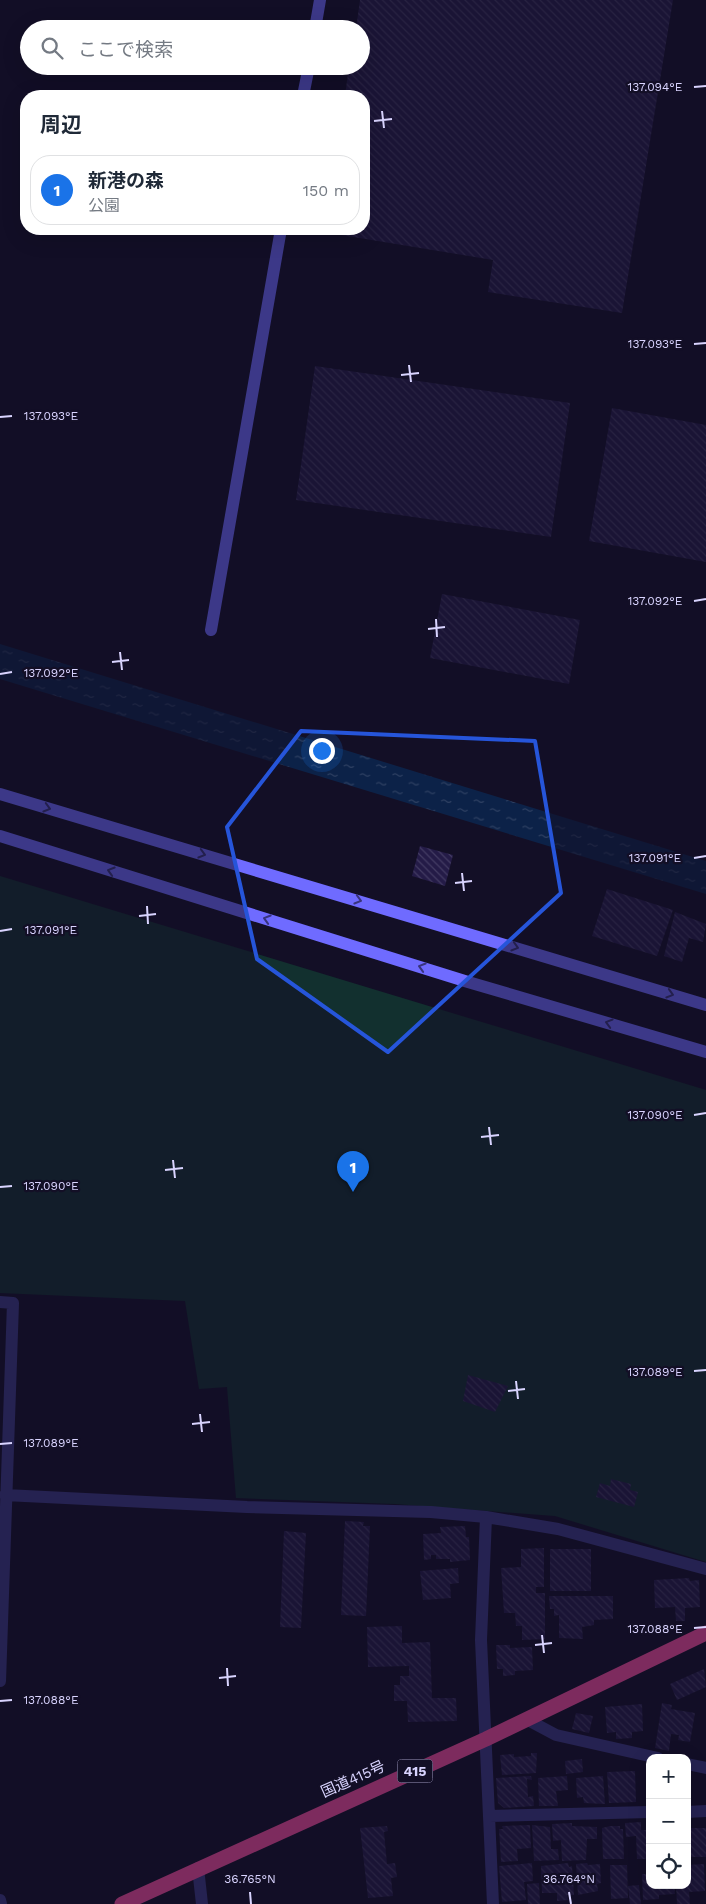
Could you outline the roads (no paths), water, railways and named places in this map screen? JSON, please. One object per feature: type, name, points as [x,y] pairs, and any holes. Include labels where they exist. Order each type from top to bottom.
[{"type":"highway","name":"国道415号","points":[[122,1904],[486,1739],[706,1633]]},
{"type":"street","points":[[317,20],[320,0]]},
{"type":"street","points":[[304,90],[307,75]]},
{"type":"street","points":[[211,630],[280,235]]},
{"type":"street","points":[[0,794],[706,1005]]},
{"type":"street","points":[[0,836],[468,982],[706,1052]]},
{"type":"street","points":[[0,1302],[13,1303],[0,1681]]},
{"type":"street","points":[[5,1495],[247,1507],[431,1512],[558,1529],[706,1569]]},
{"type":"street","points":[[486,1518],[481,1640],[493,1904]]},
{"type":"street","points":[[526,1719],[556,1735],[646,1755]]},
{"type":"street","points":[[691,1765],[706,1768]]},
{"type":"street","points":[[691,1812],[706,1811]]},
{"type":"street","points":[[489,1816],[646,1812]]},
{"type":"street","points":[[198,1868],[202,1904]]},
{"type":"street","points":[[0,1900],[1,1904]]},
{"type":"water","points":[[0,644],[706,861],[706,894],[0,679]]},
{"type":"place","name":"新港の森","points":[[353,1192]]}]
